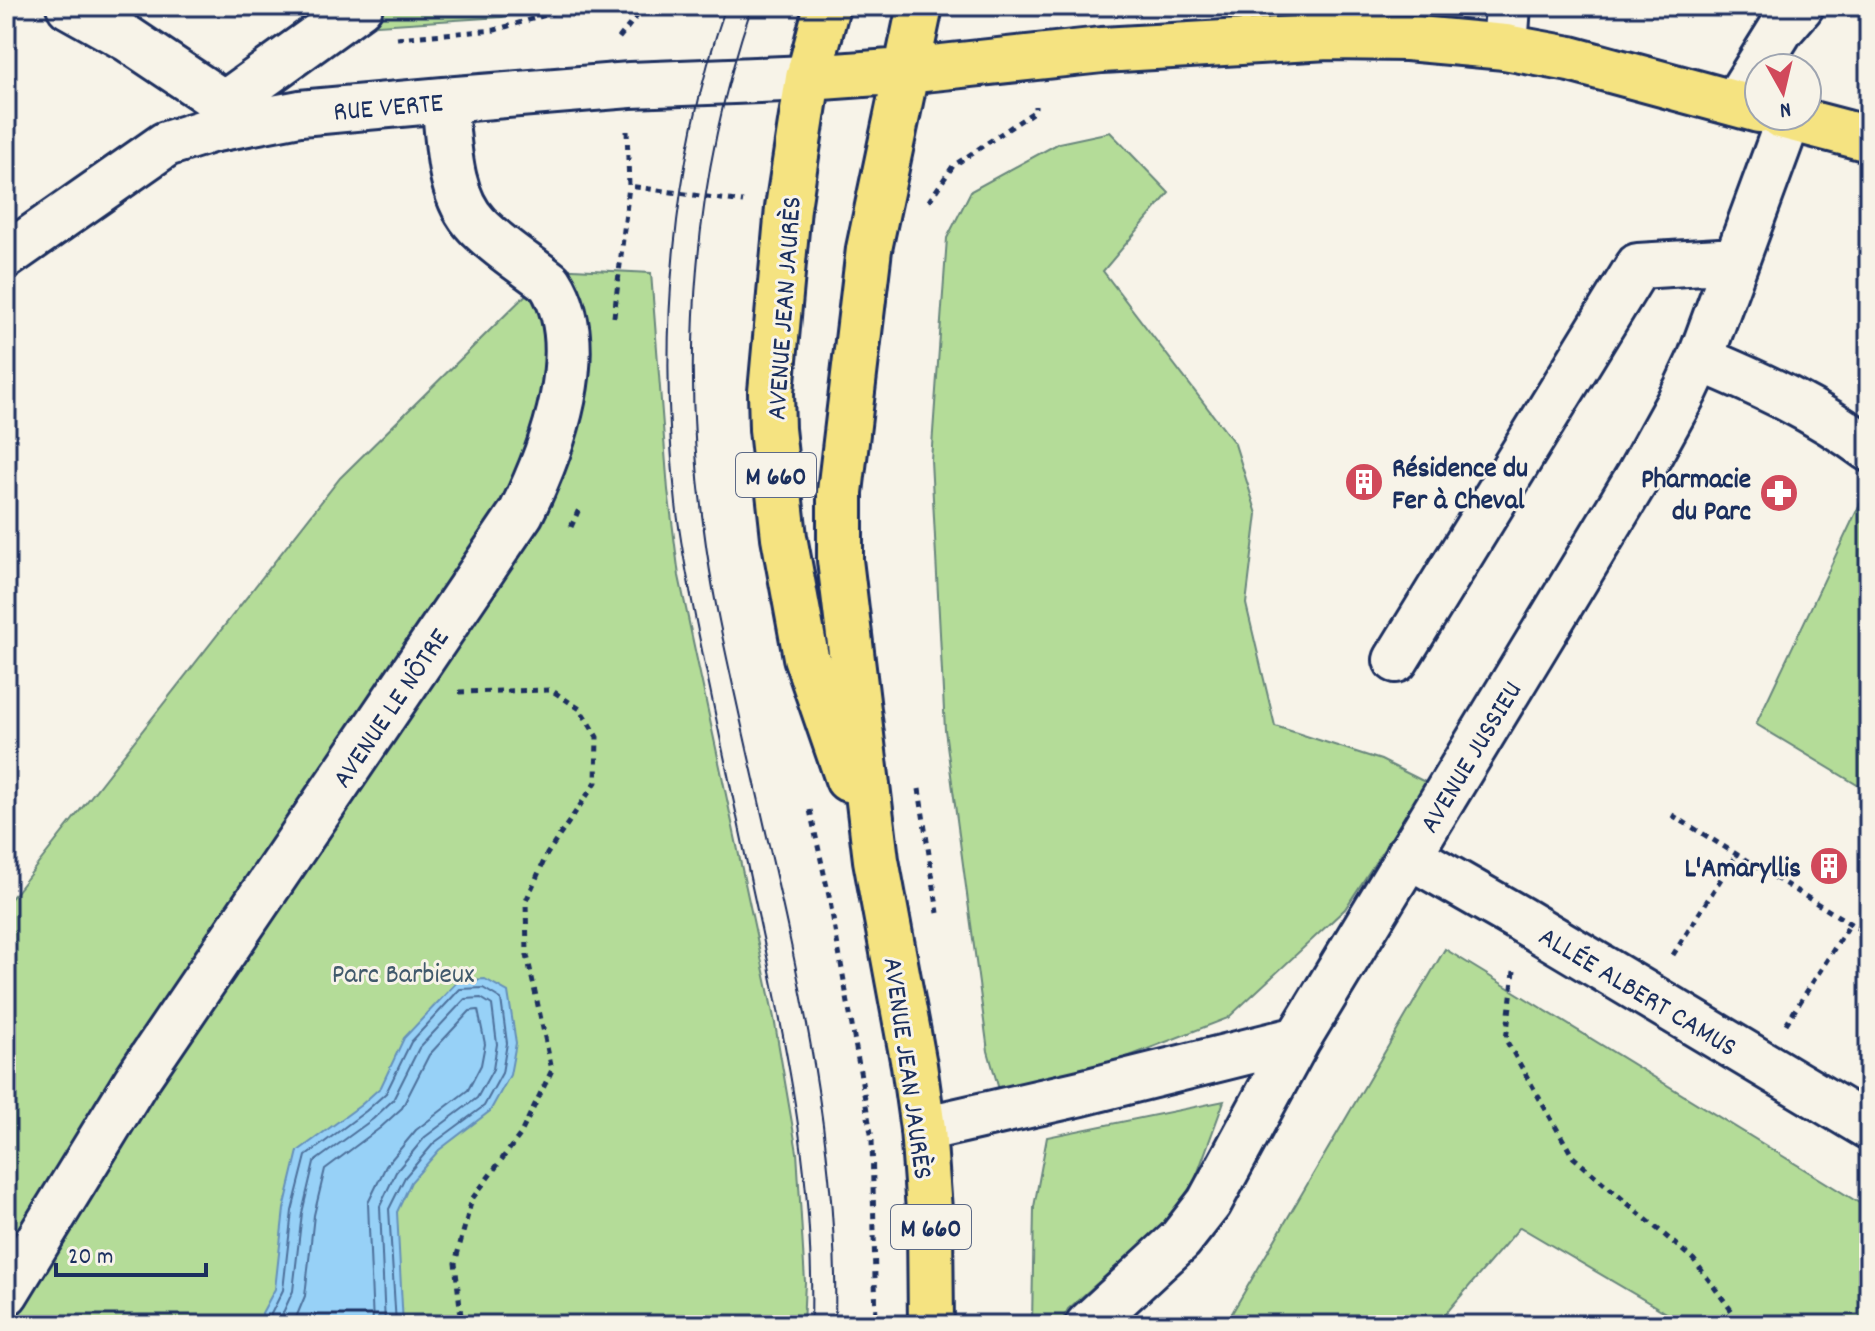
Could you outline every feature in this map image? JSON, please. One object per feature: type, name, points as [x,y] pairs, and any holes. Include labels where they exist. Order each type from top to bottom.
[{"type":"main road","name":"M 660","points":[[808,78],[827,6]]},
{"type":"main road","name":"M 660","points":[[905,71],[920,6]]},
{"type":"main road","points":[[808,78],[905,71],[1034,56],[1328,37],[1407,38],[1507,26],[1615,70],[1743,106]]},
{"type":"main road","name":"AVENUE JEAN JAURÈS","points":[[905,71],[869,249],[840,492],[840,560],[876,860],[912,1050],[923,1129],[930,1224],[931,1325]]},
{"type":"main road","name":"AVENUE JEAN JAURÈS","points":[[808,78],[788,208],[771,392],[775,468],[806,657],[876,860]]},
{"type":"main road","points":[[1823,127],[1869,139]]},
{"type":"street","points":[[69,6],[128,39],[238,113],[371,22]]},
{"type":"street","name":"AVENUE JUSSIEU","points":[[1777,52],[1781,29],[1801,6]]},
{"type":"street","name":"RUE VERTE","points":[[6,256],[166,144],[211,130],[238,113],[300,113],[623,86],[808,78]]},
{"type":"street","name":"AVENUE LE NÔTRE","points":[[6,1293],[136,1081],[521,513],[550,449],[568,360],[565,317],[559,296],[550,283],[477,225],[467,213],[454,176],[444,100]]},
{"type":"street","name":"AVENUE JUSSIEU","points":[[1088,1325],[1180,1240],[1209,1203],[1298,1039],[1665,431],[1700,359],[1736,260],[1762,132]]},
{"type":"street","points":[[1396,660],[1638,266],[1736,260]]},
{"type":"street","points":[[1700,359],[1794,401],[1869,449]]},
{"type":"street","name":"ALLÉE ALBERT CAMUS","points":[[1408,855],[1869,1127]]},
{"type":"street","points":[[923,1129],[1298,1039]]},
{"type":"path","points":[[371,22],[495,30],[576,6]]},
{"type":"path","points":[[922,213],[953,166],[1035,111],[1034,56]]},
{"type":"path","points":[[613,327],[629,186],[623,86]]},
{"type":"path","points":[[629,186],[746,202]]},
{"type":"path","points":[[569,530],[581,504]]},
{"type":"path","points":[[462,1325],[455,1263],[472,1199],[520,1135],[552,1070],[527,955],[526,901],[547,854],[596,782],[597,737],[580,709],[551,690],[458,692],[466,680]]},
{"type":"path","points":[[918,783],[940,922]]},
{"type":"path","points":[[1672,815],[1869,935]]},
{"type":"path","points":[[1648,995],[1736,855]]},
{"type":"path","points":[[1520,919],[1506,1040],[1573,1157],[1694,1260],[1737,1318],[1738,1325]]},
{"type":"path","points":[[1761,1063],[1850,924]]},
{"type":"green space","points":[[375,6],[547,6],[502,17],[363,26]]},
{"type":"green space","points":[[1110,132],[1169,193],[1103,271],[1235,444],[1257,514],[1246,604],[1275,726],[1381,760],[1427,783],[1345,909],[1228,1018],[1101,1067],[1000,1093],[988,1051],[945,730],[931,460],[947,238],[971,191],[1059,143]]},
{"type":"green space","name":"Parc Barbieux","points":[[553,268],[651,273],[668,490],[679,576],[774,1018],[797,1152],[805,1282],[803,1325],[6,1325],[6,905],[340,478]]},
{"type":"green space","points":[[1869,488],[1869,792],[1756,724]]},
{"type":"green space","points":[[1445,949],[1869,1209],[1869,1325],[1687,1325],[1520,1227],[1436,1325],[1225,1325]]},
{"type":"green space","points":[[1224,1101],[1195,1180],[1168,1221],[1068,1309],[1060,1325],[1032,1325],[1034,1207],[1047,1137]]},
{"type":"water","points":[[485,979],[508,992],[516,1043],[510,1075],[490,1111],[439,1150],[411,1182],[397,1212],[403,1325],[263,1325],[262,1313],[275,1289],[284,1209],[298,1151],[381,1087],[404,1038],[458,981]]},
{"type":"tram line","points":[[726,6],[707,66],[681,189],[669,316],[671,442],[686,570],[795,1104],[808,1214],[811,1325]]},
{"type":"tram line","points":[[752,6],[732,70],[717,134],[697,265],[693,331],[697,464],[716,602],[791,946],[819,1097],[829,1172],[835,1325]]},
{"type":"place","name":"Résidence du Fer à Cheval","points":[[1364,482]]},
{"type":"place","name":"Pharmacie du Parc","points":[[1779,493]]},
{"type":"place","name":"L'Amaryllis","points":[[1829,866]]}]
